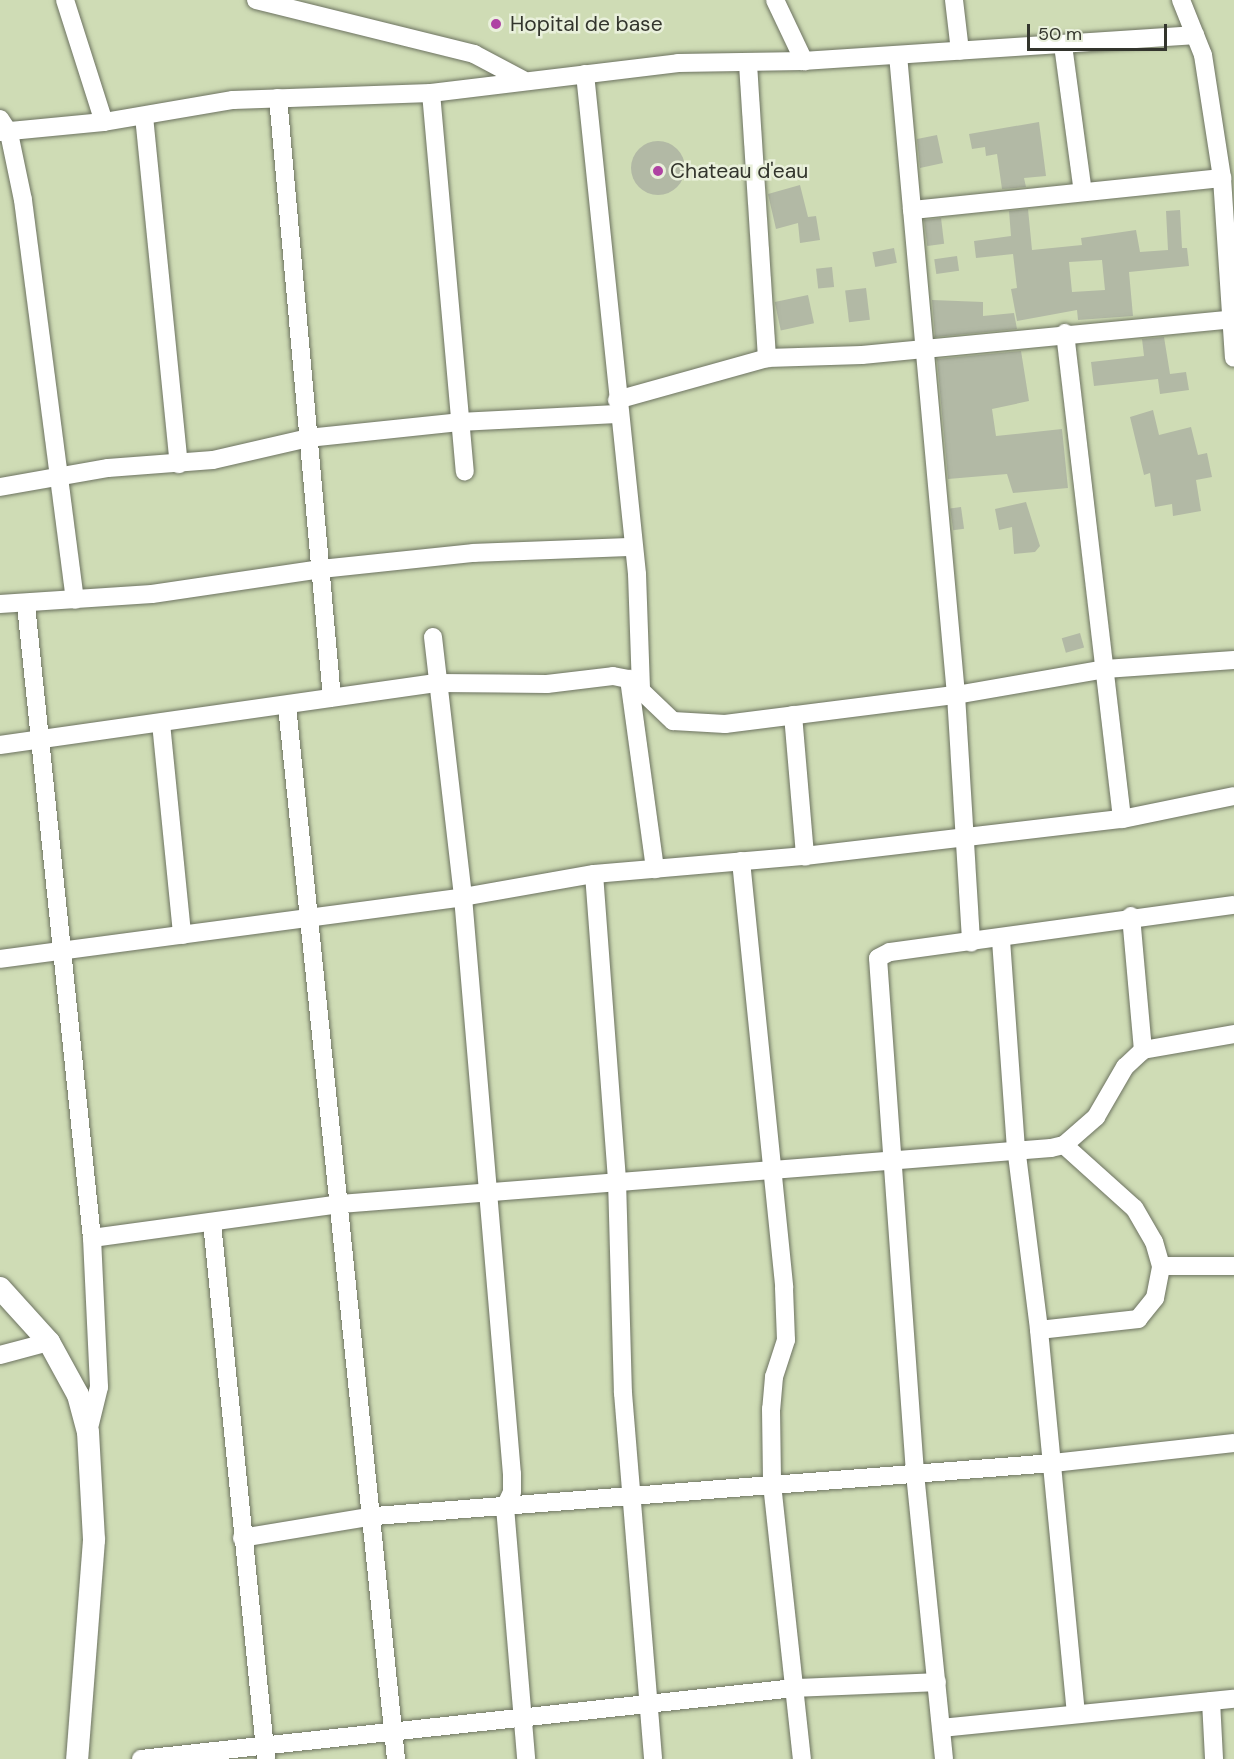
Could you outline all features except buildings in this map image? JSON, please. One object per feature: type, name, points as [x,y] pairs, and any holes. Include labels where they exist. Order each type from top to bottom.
[{"type":"street","points":[[65,0],[104,122]]},
{"type":"street","points":[[259,0],[474,54],[523,80]]},
{"type":"street","points":[[775,0],[804,61]]},
{"type":"street","points":[[954,0],[960,51]]},
{"type":"street","points":[[1181,0],[1203,55],[1221,178],[1234,358]]},
{"type":"street","points":[[75,600],[23,200],[3,128],[104,122],[233,100],[431,93],[523,80],[678,63],[748,64],[804,61],[1063,45],[1195,34]]},
{"type":"street","points":[[1063,45],[1083,192]]},
{"type":"street","points":[[898,55],[956,695],[971,943]]},
{"type":"street","points":[[748,64],[767,358]]},
{"type":"street","points":[[585,74],[633,547],[643,662],[635,685],[655,869]]},
{"type":"street","points":[[431,93],[465,471]]},
{"type":"street","points":[[278,98],[332,698]]},
{"type":"street","points":[[144,116],[180,464]]},
{"type":"street","points":[[912,210],[1221,178]]},
{"type":"street","points":[[0,487],[61,480],[108,468],[180,464],[308,438],[617,407],[767,358],[926,349],[1065,333],[1232,319]]},
{"type":"street","points":[[1065,333],[1122,819]]},
{"type":"street","points":[[0,604],[26,605],[152,594],[321,569],[474,553],[633,547]]},
{"type":"street","points":[[26,605],[36,740],[92,1239],[99,1387],[88,1432]]},
{"type":"street","points":[[433,637],[463,897],[512,1474],[512,1492],[505,1507],[526,1759]]},
{"type":"street","points":[[0,745],[438,683],[547,684],[599,676],[635,685],[673,721],[725,724],[956,695],[1105,669],[1234,660]]},
{"type":"street","points":[[287,706],[375,1516],[396,1759]]},
{"type":"street","points":[[793,716],[805,856]]},
{"type":"street","points":[[160,723],[182,934]]},
{"type":"street","points":[[0,959],[310,919],[463,897],[594,874],[805,856],[966,834],[1122,819],[1234,796]]},
{"type":"street","points":[[741,861],[772,1170],[786,1340],[774,1377],[772,1484],[802,1759]]},
{"type":"street","points":[[594,874],[617,1180],[623,1393],[653,1759]]},
{"type":"street","points":[[944,1759],[915,1473],[878,958],[890,952],[1001,940],[1131,916],[1234,905]]},
{"type":"street","points":[[1131,916],[1143,1050]]},
{"type":"street","points":[[1001,940],[1016,1147],[1039,1330],[1076,1713]]},
{"type":"street","points":[[92,1239],[340,1204],[488,1193],[617,1180],[772,1170],[1016,1147],[1065,1145],[1096,1117],[1125,1067],[1143,1050],[1234,1034]]},
{"type":"street","points":[[1039,1330],[1138,1319],[1155,1298],[1161,1266],[1154,1242],[1134,1208],[1065,1145]]},
{"type":"street","points":[[212,1223],[239,1460],[242,1538],[266,1753]]},
{"type":"street","points":[[1161,1266],[1234,1266]]},
{"type":"street","points":[[0,1288],[49,1342],[78,1395],[88,1432],[94,1539],[76,1759]]},
{"type":"street","points":[[0,1355],[49,1342]]},
{"type":"street","points":[[242,1538],[375,1516],[1053,1463],[1234,1443]]},
{"type":"street","points":[[141,1759],[266,1753],[521,1716],[795,1688],[937,1682]]},
{"type":"street","points":[[941,1728],[1234,1699]]},
{"type":"street","points":[[1211,1701],[1214,1759]]},
{"type":"green space","points":[[0,0],[1234,0],[1234,1759],[0,1759]]},
{"type":"place","name":"Hopital de base","points":[[496,24]]},
{"type":"place","name":"Chateau d'eau","points":[[658,171]]}]
